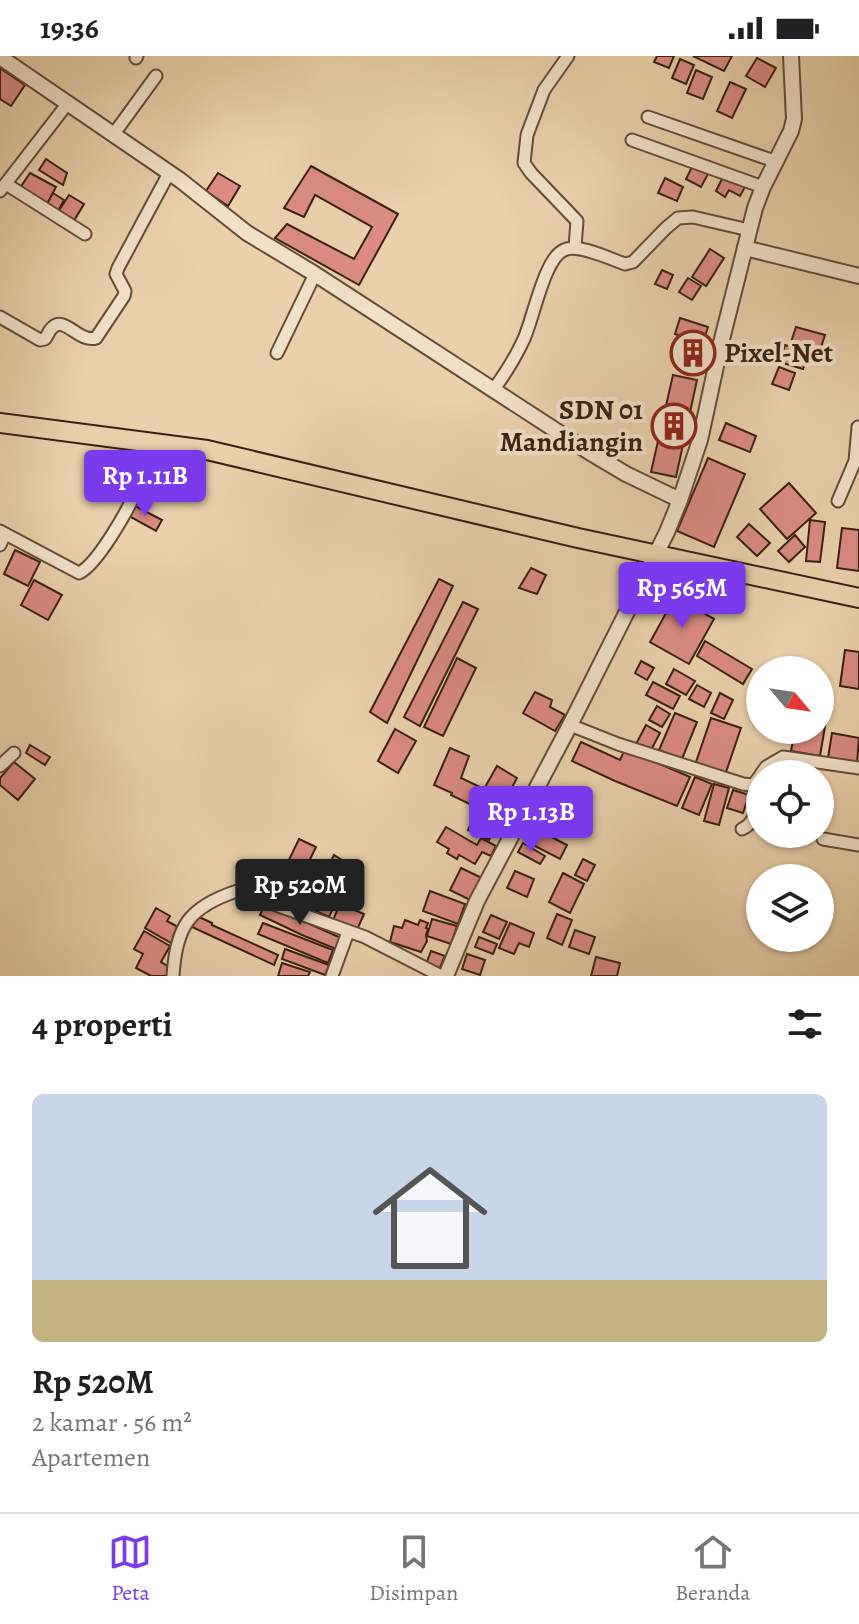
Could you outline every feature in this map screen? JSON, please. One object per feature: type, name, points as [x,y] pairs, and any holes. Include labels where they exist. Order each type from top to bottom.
[{"type":"highway","points":[[0,423],[207,450],[655,555],[859,598]]},
{"type":"street","points":[[568,56],[544,90],[527,135],[524,163],[577,221],[575,247]]},
{"type":"street","points":[[173,976],[176,949],[184,923],[216,898],[237,891],[365,937],[444,976],[477,901],[570,725],[680,500],[700,440],[749,230],[763,187],[794,119],[791,56]]},
{"type":"street","points":[[0,57],[169,173],[247,233],[589,452],[680,500]]},
{"type":"street","points":[[113,135],[156,76]]},
{"type":"street","points":[[68,103],[3,187],[85,234]]},
{"type":"street","points":[[648,117],[777,162]]},
{"type":"street","points":[[632,140],[763,187]]},
{"type":"street","points":[[0,317],[40,340],[45,339],[58,324],[87,339],[96,338],[124,296],[125,291],[116,274],[118,268],[169,173]]},
{"type":"street","points":[[494,389],[525,338],[538,292],[551,264],[565,249],[575,247],[625,264],[633,262],[678,218],[693,217],[749,230]]},
{"type":"street","points":[[745,248],[859,276]]},
{"type":"street","points":[[277,353],[315,274]]},
{"type":"street","points":[[838,501],[855,461],[859,418]]},
{"type":"street","points":[[2,537],[79,573],[83,572],[111,537],[135,493],[154,443]]},
{"type":"street","points":[[570,725],[618,744],[746,783]]},
{"type":"street","points":[[0,766],[14,753]]},
{"type":"street","points":[[778,760],[783,757],[804,760]]},
{"type":"street","points":[[834,764],[859,768]]},
{"type":"street","points":[[742,829],[746,827]]},
{"type":"street","points":[[834,841],[859,845]]},
{"type":"street","points":[[332,976],[348,932]]},
{"type":"building","points":[[657,56],[674,56],[669,68],[654,62]]},
{"type":"building","points":[[693,56],[732,56],[724,71]]},
{"type":"building","points":[[757,58],[776,68],[765,87],[746,76]]},
{"type":"building","points":[[680,59],[694,65],[686,84],[672,78]]},
{"type":"building","points":[[0,68],[25,85],[11,106],[0,99]]},
{"type":"building","points":[[696,70],[712,77],[703,99],[687,93]]},
{"type":"building","points":[[730,82],[746,89],[732,118],[717,111]]},
{"type":"building","points":[[46,159],[67,173],[63,185],[39,170]]},
{"type":"building","points":[[693,165],[709,172],[701,187],[686,179]]},
{"type":"building","points":[[311,166],[398,214],[359,285],[275,238],[287,224],[354,259],[372,227],[315,195],[304,217],[284,208]]},
{"type":"building","points":[[30,173],[56,187],[46,206],[18,191]]},
{"type":"building","points":[[218,173],[240,186],[228,206],[206,191]]},
{"type":"building","points":[[724,175],[745,187],[740,196],[729,190],[725,197],[716,191]]},
{"type":"building","points":[[665,178],[683,187],[677,201],[658,193]]},
{"type":"building","points":[[53,193],[64,200],[56,215],[46,206]]},
{"type":"building","points":[[69,195],[84,204],[72,224],[56,215]]},
{"type":"building","points":[[710,249],[724,258],[706,286],[692,277]]},
{"type":"building","points":[[662,270],[673,275],[667,289],[655,284]]},
{"type":"building","points":[[688,278],[701,286],[692,300],[679,292]]},
{"type":"building","points":[[680,318],[708,327],[703,342],[675,334]]},
{"type":"building","points":[[796,327],[825,335],[820,350],[791,342]]},
{"type":"building","name":"Pixel-Net","points":[[686,343],[704,348],[700,364],[682,359]]},
{"type":"building","points":[[785,345],[809,352],[803,369],[780,362]]},
{"type":"building","points":[[779,367],[795,373],[789,390],[772,384]]},
{"type":"building","name":"SDN 01 Mandiangin","points":[[673,375],[697,380],[676,477],[651,472]]},
{"type":"building","points":[[726,423],[756,436],[750,452],[719,440]]},
{"type":"building","points":[[708,458],[745,474],[714,547],[677,531]]},
{"type":"building","points":[[167,468],[200,476],[196,489],[164,482]]},
{"type":"building","points":[[789,483],[816,513],[787,539],[760,509]]},
{"type":"building","points":[[133,505],[162,520],[156,531],[127,515]]},
{"type":"building","points":[[810,520],[825,522],[820,562],[806,561]]},
{"type":"building","points":[[749,524],[770,543],[757,556],[737,537]]},
{"type":"building","points":[[842,528],[859,530],[859,571],[837,568]]},
{"type":"building","points":[[795,535],[805,547],[789,562],[778,551]]},
{"type":"building","points":[[15,550],[40,562],[28,586],[4,574]]},
{"type":"building","points":[[531,568],[546,575],[537,594],[519,588]]},
{"type":"building","points":[[439,579],[453,586],[387,723],[370,712]]},
{"type":"building","points":[[34,580],[62,595],[48,620],[21,605]]},
{"type":"building","points":[[675,597],[714,619],[689,664],[650,642]]},
{"type":"building","points":[[463,602],[478,609],[420,726],[404,717]]},
{"type":"building","points":[[705,641],[746,665],[746,679],[743,684],[697,656]]},
{"type":"building","points":[[845,650],[859,652],[859,689],[840,686]]},
{"type":"building","points":[[457,658],[476,668],[443,736],[424,727]]},
{"type":"building","points":[[641,661],[654,668],[647,680],[635,673]]},
{"type":"building","points":[[674,669],[695,681],[686,695],[666,684]]},
{"type":"building","points":[[653,682],[680,696],[673,709],[646,695]]},
{"type":"building","points":[[697,685],[711,693],[704,707],[689,699]]},
{"type":"building","points":[[535,692],[552,700],[550,707],[565,715],[555,731],[523,713]]},
{"type":"building","points":[[720,693],[733,700],[724,719],[711,713]]},
{"type":"building","points":[[657,706],[670,714],[662,727],[649,720]]},
{"type":"building","points":[[675,713],[697,722],[682,759],[659,750]]},
{"type":"building","points":[[711,718],[741,728],[725,775],[695,765]]},
{"type":"building","points":[[646,725],[660,733],[650,752],[636,744]]},
{"type":"building","points":[[395,729],[416,741],[398,773],[378,761]]},
{"type":"building","points":[[834,733],[859,738],[857,763],[828,758],[830,744],[834,744]]},
{"type":"building","points":[[581,742],[620,760],[625,749],[690,777],[677,806],[572,761]]},
{"type":"building","points":[[792,744],[822,744],[820,756],[791,751]]},
{"type":"building","points":[[30,745],[50,757],[45,765],[26,753]]},
{"type":"building","points":[[450,748],[469,756],[461,778],[484,789],[497,766],[517,778],[505,800],[511,803],[504,817],[480,804],[478,808],[434,785]]},
{"type":"building","points":[[14,762],[35,779],[18,800],[0,785],[0,778]]},
{"type":"building","points":[[695,777],[712,784],[699,815],[682,808]]},
{"type":"building","points":[[714,784],[729,788],[719,825],[704,821]]},
{"type":"building","points":[[733,790],[746,794],[743,813],[727,808]]},
{"type":"building","points":[[477,811],[498,821],[489,840],[468,830]]},
{"type":"building","points":[[446,827],[477,845],[481,838],[496,846],[491,856],[482,852],[475,864],[459,855],[457,859],[447,853],[449,849],[437,842]]},
{"type":"building","points":[[536,829],[567,845],[560,859],[529,843]]},
{"type":"building","points":[[299,839],[316,847],[304,872],[287,864]]},
{"type":"building","points":[[523,843],[545,856],[540,864],[518,852]]},
{"type":"building","points":[[334,855],[355,868],[350,876],[330,863]]},
{"type":"building","points":[[583,859],[595,865],[587,881],[575,875]]},
{"type":"building","points":[[461,868],[482,878],[470,900],[450,890]]},
{"type":"building","points":[[292,871],[312,879],[308,888],[288,880]]},
{"type":"building","points":[[515,871],[534,879],[527,897],[507,888]]},
{"type":"building","points":[[563,873],[584,884],[570,913],[549,902]]},
{"type":"building","points":[[331,876],[347,881],[341,898],[325,893]]},
{"type":"building","points":[[315,890],[337,900],[329,917],[307,907]]},
{"type":"building","points":[[430,891],[465,904],[458,924],[423,911]]},
{"type":"building","points":[[265,904],[341,938],[336,949],[260,915]]},
{"type":"building","points":[[340,904],[364,914],[357,930],[333,920]]},
{"type":"building","points":[[156,908],[170,916],[167,921],[180,928],[171,943],[145,928]]},
{"type":"building","points":[[557,914],[572,920],[562,945],[547,938]]},
{"type":"building","points":[[491,915],[507,922],[499,939],[483,932]]},
{"type":"building","points":[[197,916],[278,955],[274,965],[192,927]]},
{"type":"building","points":[[432,919],[457,926],[451,944],[427,936]]},
{"type":"building","points":[[405,920],[418,925],[420,920],[428,923],[427,941],[421,952],[390,942],[394,926],[402,928]]},
{"type":"building","points":[[263,923],[333,950],[328,963],[258,934]]},
{"type":"building","points":[[510,923],[534,933],[529,947],[519,943],[514,954],[499,948]]},
{"type":"building","points":[[575,930],[595,937],[589,954],[569,947]]},
{"type":"building","points":[[144,931],[170,946],[161,962],[171,968],[166,976],[151,976],[136,968],[143,954],[134,949]]},
{"type":"building","points":[[479,937],[497,944],[493,954],[475,947]]},
{"type":"building","points":[[285,949],[329,965],[325,975],[282,959]]},
{"type":"building","points":[[431,951],[445,956],[438,972],[425,967]]},
{"type":"building","points":[[467,954],[485,960],[480,975],[462,969]]},
{"type":"building","points":[[596,957],[620,963],[617,976],[591,976]]},
{"type":"building","points":[[282,963],[310,972],[308,976],[278,976]]},
{"type":"place","name":"Pixel-Net","points":[[693,353]]},
{"type":"place","name":"SDN 01 Mandiangin","points":[[674,426]]}]
